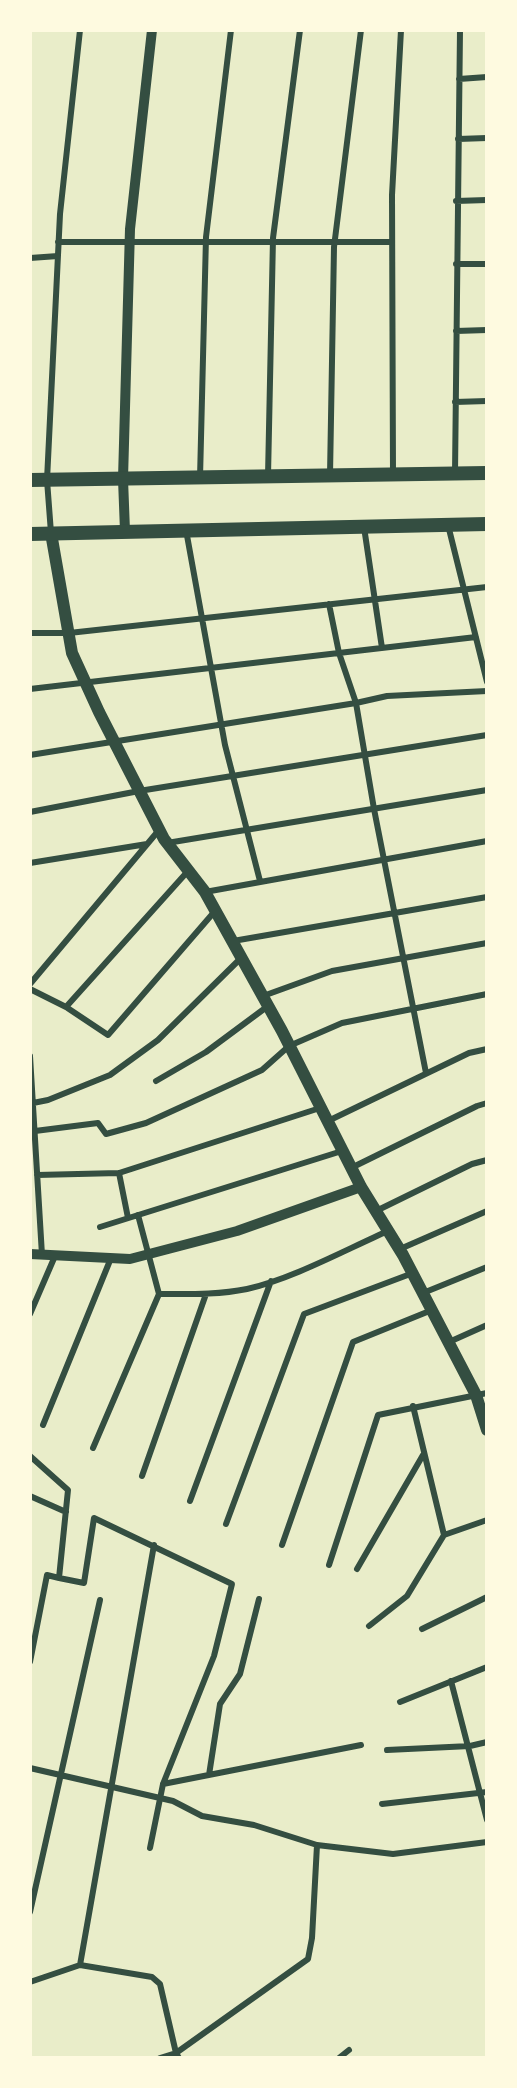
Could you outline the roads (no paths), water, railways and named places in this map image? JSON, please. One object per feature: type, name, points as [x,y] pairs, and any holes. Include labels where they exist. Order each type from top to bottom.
[{"type":"main road","points":[[30,480],[487,473]]},
{"type":"main road","points":[[30,534],[487,524]]},
{"type":"main road","points":[[51,533],[72,653],[114,741],[159,830],[205,892],[289,1046],[361,1187],[399,1250],[448,1342],[481,1394],[487,1430]]},
{"type":"street","points":[[51,533],[47,480],[58,242],[80,30]]},
{"type":"street","points":[[125,531],[123,479],[130,242],[152,30]]},
{"type":"street","points":[[200,478],[206,242],[231,30]]},
{"type":"street","points":[[268,476],[273,242],[300,30]]},
{"type":"street","points":[[330,475],[335,242],[361,30]]},
{"type":"street","points":[[393,474],[392,195],[401,30]]},
{"type":"street","points":[[455,473],[456,201],[460,30]]},
{"type":"street","points":[[459,79],[487,77]]},
{"type":"street","points":[[458,139],[487,138]]},
{"type":"street","points":[[456,201],[487,200]]},
{"type":"street","points":[[58,242],[392,242]]},
{"type":"street","points":[[30,258],[58,256]]},
{"type":"street","points":[[456,264],[487,264]]},
{"type":"street","points":[[456,331],[487,330]]},
{"type":"street","points":[[455,402],[487,401]]},
{"type":"street","points":[[448,524],[487,682]]},
{"type":"street","points":[[364,526],[382,648]]},
{"type":"street","points":[[186,530],[221,723],[261,881]]},
{"type":"street","points":[[30,633],[69,633],[487,587]]},
{"type":"street","points":[[329,604],[339,653],[356,703],[374,809],[426,1073]]},
{"type":"street","points":[[30,689],[476,637]]},
{"type":"street","points":[[30,755],[356,703],[387,696],[487,691]]},
{"type":"street","points":[[30,812],[139,791],[487,735]]},
{"type":"street","points":[[167,843],[487,790]]},
{"type":"street","points":[[30,984],[159,830]]},
{"type":"street","points":[[205,892],[385,857],[487,841]]},
{"type":"street","points":[[30,863],[147,844]]},
{"type":"street","points":[[66,1007],[188,870]]},
{"type":"street","points":[[232,941],[487,897]]},
{"type":"street","points":[[30,989],[66,1007],[108,1035],[215,910]]},
{"type":"street","points":[[156,1081],[206,1052],[265,1001],[332,971],[487,943]]},
{"type":"street","points":[[33,1103],[48,1100],[110,1075],[158,1040],[241,958]]},
{"type":"street","points":[[35,1131],[98,1123],[106,1134],[146,1124],[262,1070],[289,1046],[342,1023],[487,994]]},
{"type":"street","points":[[328,1121],[469,1053],[487,1049]]},
{"type":"street","points":[[30,1056],[42,1255]]},
{"type":"street","points":[[351,1168],[487,1103]]},
{"type":"street","points":[[37,1175],[119,1173],[321,1108]]},
{"type":"street","points":[[100,1227],[343,1151]]},
{"type":"street","points":[[376,1211],[472,1164],[487,1160]]},
{"type":"street","points":[[119,1173],[128,1218]]},
{"type":"street","points":[[30,1254],[130,1259],[237,1231],[361,1187]]},
{"type":"street","points":[[399,1250],[487,1211]]},
{"type":"street","points":[[93,1448],[159,1294],[138,1215]]},
{"type":"street","points":[[159,1294],[206,1294],[246,1289],[271,1281],[388,1231]]},
{"type":"street","points":[[30,1314],[55,1256]]},
{"type":"street","points":[[43,1425],[111,1258]]},
{"type":"street","points":[[423,1293],[487,1267]]},
{"type":"street","points":[[226,1524],[304,1314],[412,1274]]},
{"type":"street","points":[[190,1501],[271,1281]]},
{"type":"street","points":[[142,1476],[206,1294]]},
{"type":"street","points":[[282,1545],[353,1342],[432,1310]]},
{"type":"street","points":[[448,1342],[487,1324]]},
{"type":"street","points":[[329,1565],[378,1415],[413,1406],[481,1394]]},
{"type":"street","points":[[413,1406],[444,1535]]},
{"type":"street","points":[[357,1569],[423,1455]]},
{"type":"street","points":[[30,1456],[68,1490],[59,1578]]},
{"type":"street","points":[[30,1496],[66,1512]]},
{"type":"street","points":[[30,1662],[47,1575],[84,1583],[94,1518],[232,1584],[214,1656],[163,1784],[150,1848]]},
{"type":"street","points":[[369,1626],[407,1596],[444,1535],[487,1520]]},
{"type":"street","points":[[80,1965],[154,1545]]},
{"type":"street","points":[[422,1629],[487,1597]]},
{"type":"street","points":[[209,1775],[220,1704],[240,1674],[259,1599]]},
{"type":"street","points":[[30,1912],[100,1600]]},
{"type":"street","points":[[30,1609],[39,1610]]},
{"type":"street","points":[[400,1702],[487,1667]]},
{"type":"street","points":[[451,1681],[484,1792],[487,1820]]},
{"type":"street","points":[[387,1750],[470,1746],[487,1742]]},
{"type":"street","points":[[163,1784],[361,1745]]},
{"type":"street","points":[[30,1768],[160,1797],[202,1816],[254,1825],[317,1845],[393,1854],[487,1842]]},
{"type":"street","points":[[382,1804],[484,1792]]},
{"type":"street","points":[[160,2058],[177,2055],[308,1959],[312,1938],[317,1845]]},
{"type":"street","points":[[30,1982],[80,1965],[152,1977],[160,1984],[177,2055]]},
{"type":"street","points":[[339,2058],[349,2050]]}]
